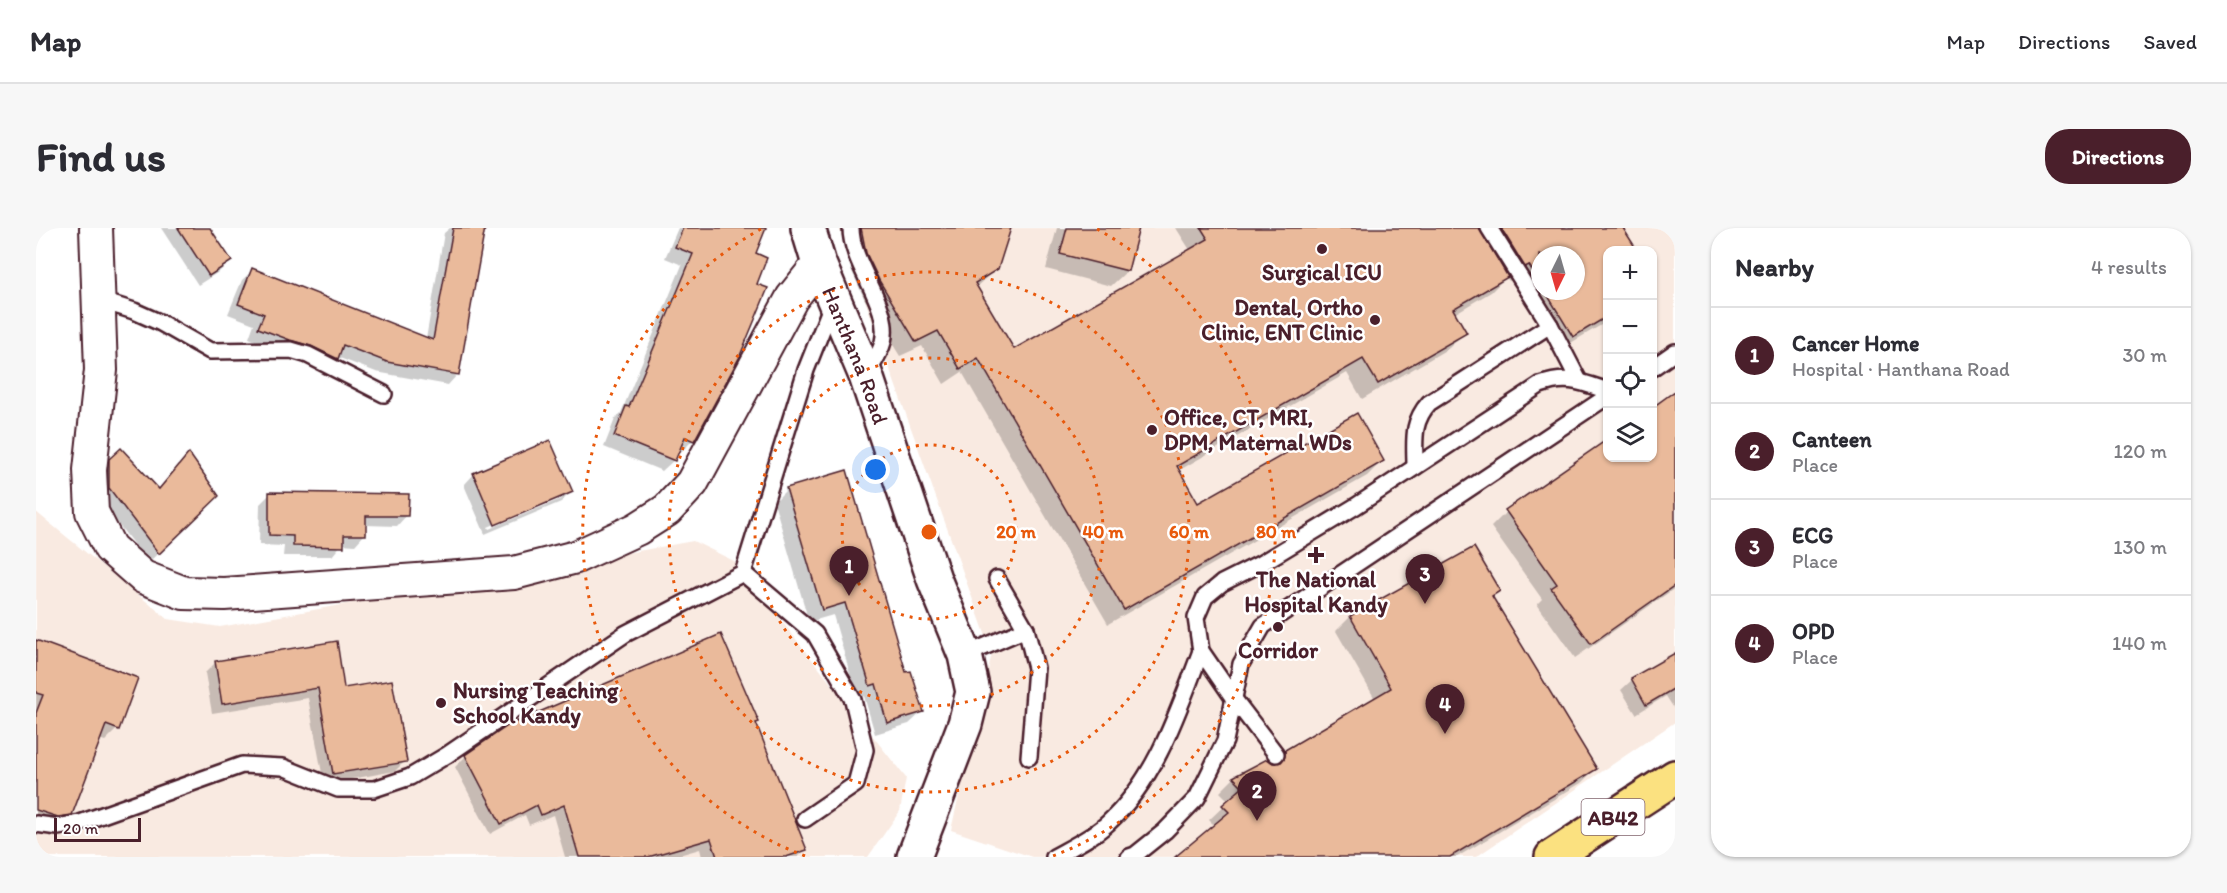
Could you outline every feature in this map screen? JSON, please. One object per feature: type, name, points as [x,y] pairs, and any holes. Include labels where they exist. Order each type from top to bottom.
[{"type":"main road","name":"AB42","points":[[1552,857],[1675,777]]},
{"type":"street","points":[[96,228],[100,370],[90,470],[92,513],[110,548],[143,577],[184,593],[224,594],[514,573],[576,557],[637,529],[667,510],[692,483],[792,298],[819,264]]},
{"type":"street","name":"Hanthana Road","points":[[808,228],[819,264],[866,376],[934,579],[965,655],[973,692],[965,724],[914,857]]},
{"type":"lane","points":[[850,228],[855,251],[885,324],[883,344],[866,376]]},
{"type":"lane","points":[[1489,228],[1550,325],[1579,381]]},
{"type":"lane","points":[[99,300],[161,323],[210,351],[291,350],[308,355],[384,394]]},
{"type":"lane","points":[[36,824],[58,827],[80,823],[243,765],[283,767],[338,789],[374,789],[410,777],[447,755],[625,634],[743,573],[806,370],[834,300]]},
{"type":"lane","points":[[1414,467],[1416,428],[1420,413],[1429,403],[1550,325]]},
{"type":"lane","points":[[1657,365],[1675,353]]},
{"type":"lane","points":[[1276,754],[1201,651],[1196,618],[1206,597],[1222,583],[1260,564],[1539,385],[1556,379],[1579,381],[1603,392]]},
{"type":"lane","points":[[1130,857],[1165,831],[1197,798],[1225,741],[1241,664],[1263,626],[1603,397]]},
{"type":"lane","points":[[743,573],[815,634],[853,700],[865,750],[856,784],[805,819]]},
{"type":"lane","points":[[998,579],[1026,629],[1036,668],[1029,757]]},
{"type":"lane","points":[[965,655],[1026,629]]},
{"type":"lane","points":[[1054,857],[1077,845],[1107,824],[1131,798],[1174,722],[1201,651]]},
{"type":"shaded area","name":"The National Hospital Kandy","points":[[839,228],[1675,228],[1675,722],[1476,857],[1032,857],[951,830],[992,653]]},
{"type":"shaded area","name":"Nursing Teaching School Kandy","points":[[36,512],[168,619],[220,627],[693,541],[734,561],[906,778],[900,811],[868,857],[36,857]]},
{"type":"building","points":[[178,228],[210,228],[232,261],[209,276]]},
{"type":"building","points":[[453,228],[485,228],[459,375],[387,362],[343,345],[338,359],[311,346],[258,328],[264,314],[238,304],[252,268],[433,340]]},
{"type":"building","points":[[683,228],[766,228],[756,253],[767,258],[757,284],[768,288],[739,358],[694,441],[685,437],[675,461],[614,436],[626,406],[629,407],[693,254],[675,247]]},
{"type":"building","points":[[861,228],[1011,228],[998,269],[975,283],[1014,349],[1208,239],[1201,228],[1479,228],[1508,277],[1453,309],[1467,333],[1378,384],[1363,359],[1177,466],[1198,503],[1357,413],[1384,461],[1124,610],[978,358],[960,369],[938,331],[916,342],[880,282],[866,253]]},
{"type":"building","points":[[1067,228],[1139,228],[1128,271],[1060,254]]},
{"type":"building","points":[[1501,228],[1623,228],[1634,246],[1603,246],[1603,319],[1573,337],[1550,300],[1585,300],[1585,246],[1531,246],[1531,268],[1529,265],[1525,267]]},
{"type":"building","points":[[1675,391],[1675,585],[1591,644],[1551,588],[1557,584],[1505,510],[1603,442],[1603,462],[1657,462],[1657,404]]},
{"type":"building","points":[[550,440],[573,492],[495,525],[473,473]]},
{"type":"building","points":[[121,448],[159,489],[189,453],[219,496],[159,554],[109,488],[109,459]]},
{"type":"building","points":[[847,470],[906,672],[911,671],[924,712],[887,723],[876,684],[870,686],[845,603],[822,610],[786,488]]},
{"type":"building","points":[[269,492],[409,494],[408,516],[366,516],[366,535],[344,535],[344,547],[293,546],[293,536],[269,535]]},
{"type":"building","points":[[1474,547],[1500,591],[1492,596],[1597,769],[1450,857],[1175,857],[1229,812],[1222,805],[1243,787],[1233,777],[1267,759],[1273,763],[1281,762],[1285,757],[1285,750],[1391,688],[1350,616]]},
{"type":"building","points":[[721,634],[759,722],[756,723],[807,850],[786,857],[717,857],[711,839],[648,857],[579,857],[564,805],[541,815],[537,805],[501,824],[465,755],[509,725]]},
{"type":"building","points":[[36,640],[138,678],[119,730],[106,725],[72,815],[58,817],[36,810],[36,713],[43,695],[36,693]]},
{"type":"building","points":[[337,641],[344,688],[392,680],[407,762],[333,774],[318,688],[222,704],[215,661]]},
{"type":"building","points":[[1675,653],[1675,688],[1646,705],[1631,678]]},
{"type":"place","name":"Surgical ICU","points":[[1322,249]]},
{"type":"place","name":"Dental, Ortho Clinic, ENT Clinic","points":[[1375,320]]},
{"type":"place","name":"Office, CT, MRI, DPM, Maternal WDs","points":[[1152,430]]},
{"type":"place","name":"The National Hospital Kandy","points":[[1316,555]]},
{"type":"place","name":"Cancer Home","points":[[849,596]]},
{"type":"place","name":"ECG","points":[[1425,604]]},
{"type":"place","name":"Corridor","points":[[1278,627]]},
{"type":"place","name":"Nursing Teaching School Kandy","points":[[441,703]]},
{"type":"place","name":"OPD","points":[[1445,734]]},
{"type":"place","name":"Canteen","points":[[1257,821]]}]
